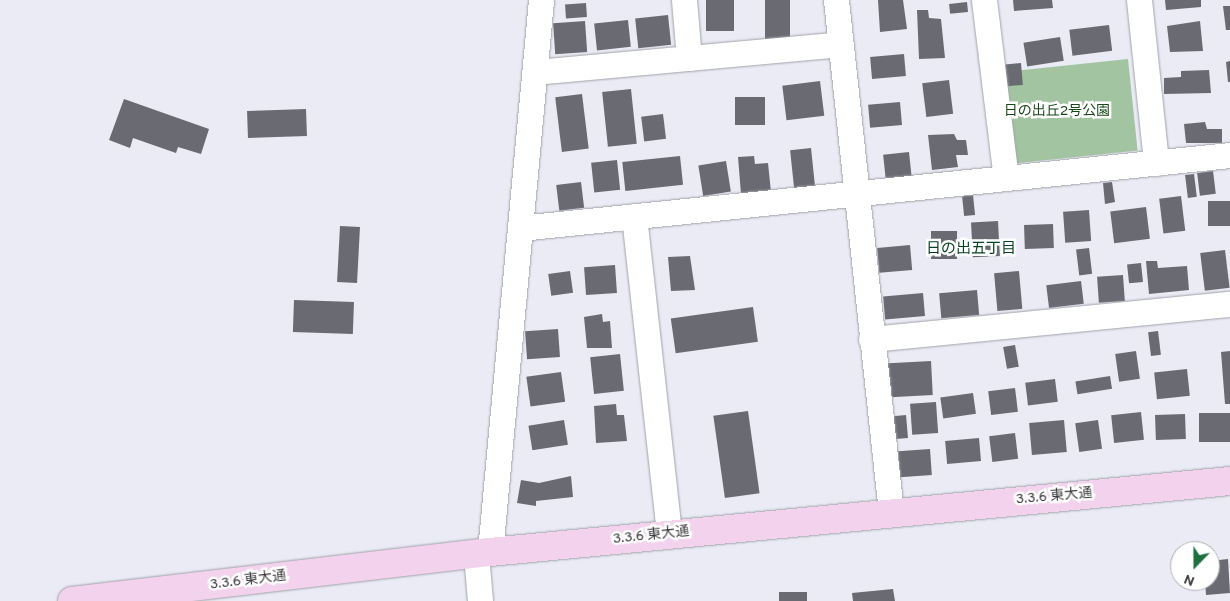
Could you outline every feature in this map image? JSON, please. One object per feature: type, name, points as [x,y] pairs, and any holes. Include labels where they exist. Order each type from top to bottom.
[{"type":"street","points":[[480,601],[483,553],[520,228],[541,0]]},
{"type":"street","points":[[684,0],[688,58]]},
{"type":"street","points":[[836,0],[854,194],[891,512]]},
{"type":"street","points":[[984,0],[1006,178]]},
{"type":"street","points":[[1139,0],[1156,162]]},
{"type":"street","points":[[535,72],[840,44]]},
{"type":"street","points":[[520,228],[1230,155]]},
{"type":"street","points":[[634,216],[669,535]]},
{"type":"street","points":[[871,339],[1230,304]]},
{"type":"street","name":"3.3.6 東大通","points":[[74,601],[483,553],[1230,480]]},
{"type":"green space","name":"日の出丘2号公園","points":[[1128,59],[1138,150],[1013,164],[1004,72]]},
{"type":"building","points":[[706,0],[734,0],[734,31],[706,31]]},
{"type":"building","points":[[765,0],[790,0],[790,39],[765,39]]},
{"type":"building","points":[[878,0],[903,0],[907,29],[880,32]]},
{"type":"building","points":[[1013,0],[1052,0],[1053,8],[1014,11]]},
{"type":"building","points":[[1165,0],[1201,0],[1201,7],[1166,10]]},
{"type":"building","points":[[967,2],[968,12],[950,14],[949,4]]},
{"type":"building","points":[[586,3],[587,17],[566,18],[565,4]]},
{"type":"building","points":[[1223,6],[1230,6],[1230,30],[1226,30]]},
{"type":"building","points":[[917,10],[928,10],[929,18],[941,19],[945,58],[919,59]]},
{"type":"building","points":[[668,15],[671,45],[638,48],[635,18]]},
{"type":"building","points":[[628,20],[631,47],[597,50],[594,24]]},
{"type":"building","points":[[585,21],[587,52],[555,54],[553,23]]},
{"type":"building","points":[[1200,21],[1203,51],[1170,52],[1167,26]]},
{"type":"building","points":[[1109,25],[1112,51],[1072,56],[1069,30]]},
{"type":"building","points":[[1060,37],[1064,61],[1027,66],[1023,43]]},
{"type":"building","points":[[904,54],[906,76],[872,79],[870,57]]},
{"type":"building","points":[[1230,61],[1230,82],[1228,82],[1226,62]]},
{"type":"building","points":[[1021,63],[1023,85],[1007,86],[1005,64]]},
{"type":"building","points":[[1209,70],[1211,93],[1164,94],[1164,78],[1181,77],[1181,71]]},
{"type":"building","points":[[949,80],[953,114],[926,117],[922,83]]},
{"type":"building","points":[[820,81],[824,116],[787,120],[782,86]]},
{"type":"building","points":[[631,89],[637,144],[608,147],[602,92]]},
{"type":"building","points":[[582,94],[589,149],[562,152],[555,97]]},
{"type":"building","points":[[735,97],[765,97],[765,125],[735,125]]},
{"type":"building","points":[[124,99],[209,129],[201,154],[178,147],[176,153],[133,138],[130,148],[109,140]]},
{"type":"building","points":[[900,102],[902,125],[870,128],[868,105]]},
{"type":"building","points":[[306,109],[307,136],[248,138],[247,111]]},
{"type":"building","points":[[663,114],[666,139],[644,141],[641,117]]},
{"type":"building","points":[[1205,122],[1207,129],[1222,129],[1222,143],[1186,143],[1184,124]]},
{"type":"building","points":[[954,134],[957,140],[966,140],[968,155],[956,155],[958,167],[932,170],[928,135]]},
{"type":"building","points":[[811,148],[815,188],[794,190],[790,150]]},
{"type":"building","points":[[909,152],[912,181],[886,184],[883,155]]},
{"type":"building","points":[[680,156],[683,185],[625,191],[622,162]]},
{"type":"building","points":[[754,156],[755,164],[768,163],[771,192],[741,194],[738,157]]},
{"type":"building","points":[[617,160],[620,190],[594,193],[591,163]]},
{"type":"building","points":[[726,161],[731,192],[703,196],[698,165]]},
{"type":"building","points":[[1213,171],[1216,194],[1200,196],[1197,173]]},
{"type":"building","points":[[1194,174],[1197,197],[1188,198],[1185,175]]},
{"type":"building","points":[[581,182],[584,208],[559,211],[556,185]]},
{"type":"building","points":[[1112,182],[1115,202],[1105,204],[1103,183]]},
{"type":"building","points":[[973,195],[975,215],[964,216],[962,196]]},
{"type":"building","points":[[1181,196],[1185,231],[1163,233],[1159,199]]},
{"type":"building","points":[[1208,201],[1230,201],[1230,226],[1208,226]]},
{"type":"building","points":[[1146,207],[1150,239],[1114,243],[1110,211]]},
{"type":"building","points":[[1089,210],[1091,241],[1065,243],[1063,212]]},
{"type":"building","points":[[998,221],[1000,256],[973,257],[971,222]]},
{"type":"building","points":[[1053,224],[1054,248],[1025,249],[1024,225]]},
{"type":"building","points":[[340,226],[360,227],[357,283],[337,282]]},
{"type":"building","points":[[931,231],[957,231],[957,259],[931,259]]},
{"type":"building","points":[[910,245],[912,270],[879,273],[877,248]]},
{"type":"building","points":[[1089,248],[1092,274],[1079,275],[1076,250]]},
{"type":"building","points":[[1225,250],[1230,288],[1205,291],[1200,253]]},
{"type":"building","points":[[690,256],[695,290],[671,291],[668,257]]},
{"type":"building","points":[[1146,261],[1157,261],[1158,268],[1187,266],[1189,290],[1149,294]]},
{"type":"building","points":[[1141,263],[1143,282],[1129,283],[1127,264]]},
{"type":"building","points":[[615,265],[617,293],[586,295],[584,267]]},
{"type":"building","points":[[570,271],[573,293],[551,296],[548,274]]},
{"type":"building","points":[[1019,271],[1022,309],[997,311],[994,273]]},
{"type":"building","points":[[1123,275],[1125,301],[1099,303],[1097,277]]},
{"type":"building","points":[[1081,281],[1084,304],[1049,308],[1046,285]]},
{"type":"building","points":[[977,290],[979,315],[941,318],[939,293]]},
{"type":"building","points":[[923,293],[925,316],[885,319],[883,296]]},
{"type":"building","points":[[294,300],[354,302],[353,334],[293,332]]},
{"type":"building","points":[[753,307],[758,342],[676,353],[671,319]]},
{"type":"building","points":[[602,314],[603,322],[610,321],[612,348],[587,348],[584,317]]},
{"type":"building","points":[[558,329],[560,357],[527,359],[525,331]]},
{"type":"building","points":[[1158,331],[1161,355],[1151,356],[1148,332]]},
{"type":"building","points":[[1015,345],[1019,367],[1007,369],[1003,347]]},
{"type":"building","points":[[1136,351],[1140,379],[1119,382],[1115,354]]},
{"type":"building","points":[[1230,351],[1230,404],[1225,404],[1221,352]]},
{"type":"building","points":[[620,354],[624,391],[594,394],[590,357]]},
{"type":"building","points":[[931,361],[933,395],[886,397],[884,363]]},
{"type":"building","points":[[1187,369],[1190,396],[1157,399],[1154,372]]},
{"type":"building","points":[[561,372],[565,402],[531,407],[526,377]]},
{"type":"building","points":[[1110,376],[1112,389],[1077,394],[1075,381]]},
{"type":"building","points":[[1055,379],[1058,402],[1028,405],[1025,383]]},
{"type":"building","points":[[1015,388],[1018,412],[991,415],[988,391]]},
{"type":"building","points":[[973,393],[976,414],[943,418],[940,398]]},
{"type":"building","points":[[936,402],[938,433],[912,435],[910,404]]},
{"type":"building","points":[[616,404],[617,415],[624,415],[627,441],[596,443],[594,406]]},
{"type":"building","points":[[748,411],[760,493],[725,498],[713,416]]},
{"type":"building","points":[[1141,412],[1144,440],[1114,443],[1111,415]]},
{"type":"building","points":[[1199,413],[1230,413],[1230,442],[1199,442]]},
{"type":"building","points":[[1185,414],[1186,439],[1156,440],[1155,415]]},
{"type":"building","points":[[906,415],[908,438],[892,439],[890,416]]},
{"type":"building","points":[[564,420],[568,445],[532,450],[528,426]]},
{"type":"building","points":[[1064,420],[1067,452],[1032,455],[1029,423]]},
{"type":"building","points":[[1098,420],[1102,449],[1079,452],[1075,423]]},
{"type":"building","points":[[1015,433],[1018,459],[992,462],[989,436]]},
{"type":"building","points":[[979,438],[981,461],[947,464],[945,441]]},
{"type":"building","points":[[930,449],[932,475],[900,477],[898,451]]},
{"type":"building","points":[[571,476],[573,497],[536,501],[536,506],[517,503],[521,480],[539,483]]},
{"type":"building","points":[[1228,559],[1230,593],[1206,595],[1206,591],[1220,591],[1220,560]]},
{"type":"building","points":[[893,589],[895,601],[853,601],[852,593]]},
{"type":"building","points":[[779,592],[807,592],[807,601],[779,601]]},
{"type":"district","name":"日の出五丁目","points":[[971,250]]}]
